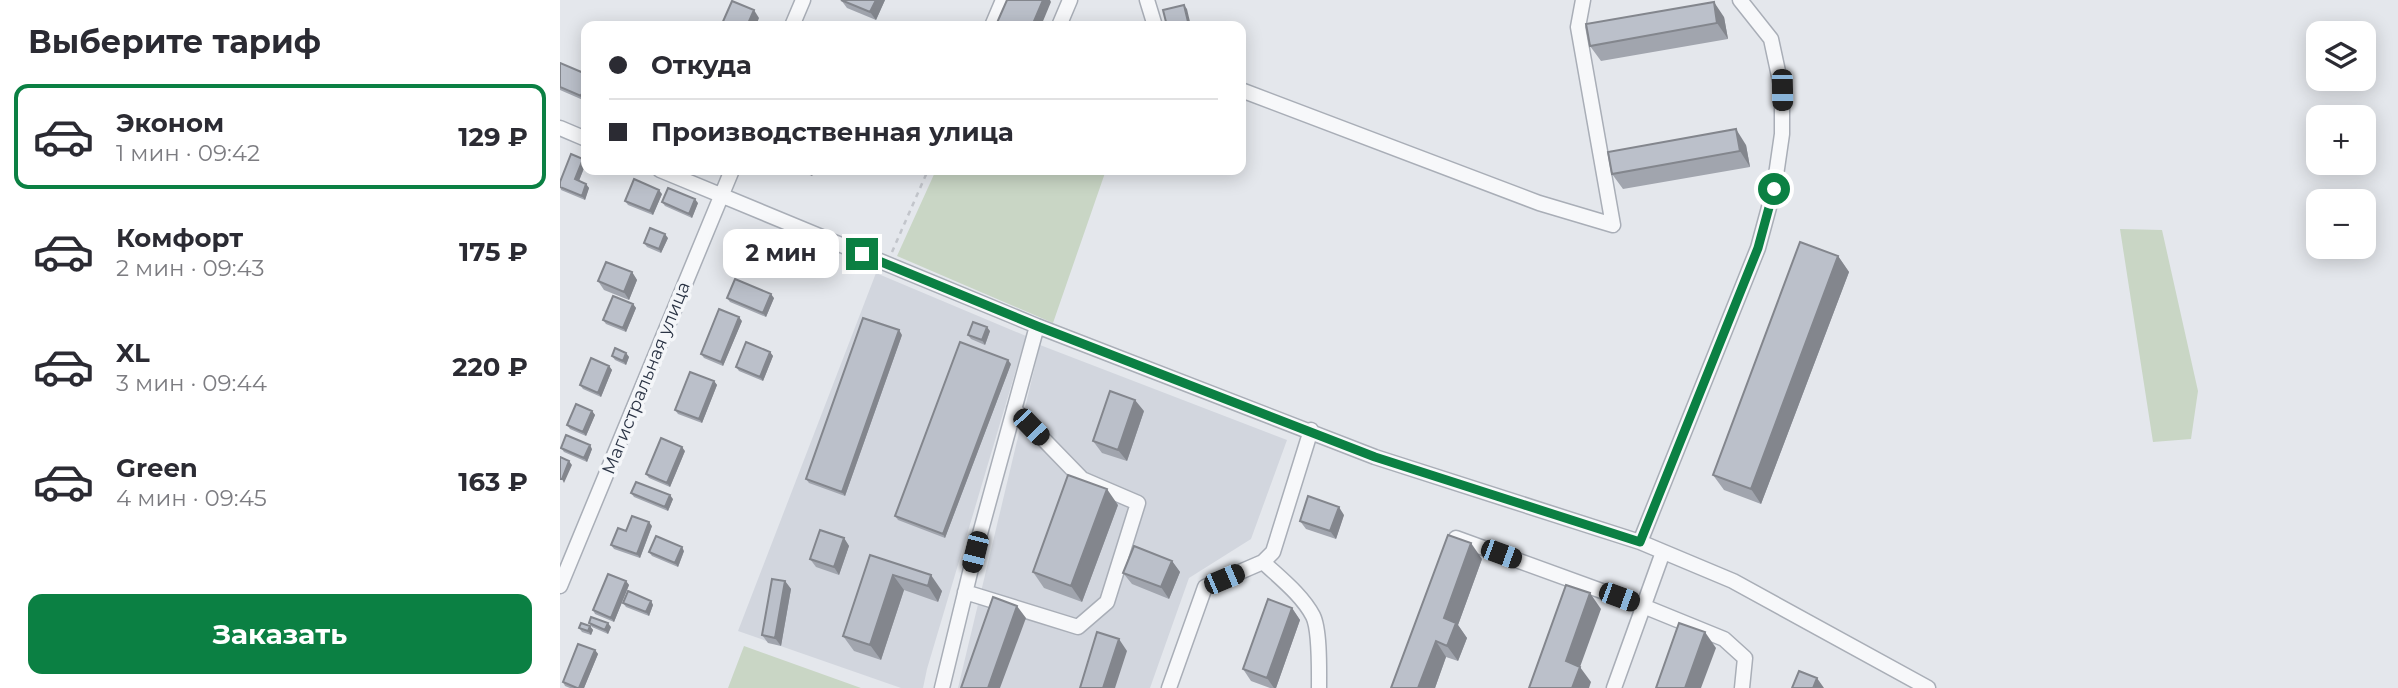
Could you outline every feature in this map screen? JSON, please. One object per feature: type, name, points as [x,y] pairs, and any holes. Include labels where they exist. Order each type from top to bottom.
[{"type":"street","points":[[794,21],[803,0]]},
{"type":"street","points":[[994,21],[1003,0]]},
{"type":"street","points":[[1061,21],[1070,0]]},
{"type":"street","points":[[1147,0],[1153,21]]},
{"type":"street","points":[[1246,92],[1539,203],[1613,225],[1578,27],[1583,0]]},
{"type":"street","points":[[1640,542],[1758,248],[1774,189],[1783,134],[1782,90],[1771,38],[1740,0]]},
{"type":"street","points":[[560,128],[581,137]]},
{"type":"street","points":[[672,175],[1037,326],[1375,457],[1640,542],[1733,581],[1928,688]]},
{"type":"street","name":"Магистральная улица","points":[[560,586],[730,175]]},
{"type":"street","points":[[942,688],[965,592],[1037,326]]},
{"type":"street","points":[[965,592],[1078,627],[1107,603],[1138,503],[1082,480],[1014,409]]},
{"type":"street","points":[[1169,688],[1205,587],[1263,562],[1273,552],[1311,430]]},
{"type":"street","points":[[1453,537],[1643,606],[1724,639],[1745,658],[1742,688]]},
{"type":"street","points":[[1614,688],[1663,552]]},
{"type":"street","points":[[1263,562],[1314,617],[1319,688]]},
{"type":"path","points":[[886,264],[926,175]]},
{"type":"shaded area","points":[[876,273],[1026,336],[923,688],[901,688],[738,631]]},
{"type":"shaded area","points":[[1040,345],[1287,440],[1251,539],[1189,578],[1150,688],[958,688]]},
{"type":"green space","points":[[934,175],[1104,175],[1053,323],[897,256]]},
{"type":"green space","points":[[2120,229],[2162,230],[2198,391],[2191,439],[2153,442]]},
{"type":"green space","points":[[744,646],[861,688],[728,688]]},
{"type":"building","points":[[841,0],[876,0],[870,12]]},
{"type":"building","points":[[1007,0],[1043,0],[1034,21],[998,21]]},
{"type":"building","points":[[732,1],[754,10],[749,21],[723,21]]},
{"type":"building","points":[[1714,2],[1717,23],[1590,46],[1586,24]]},
{"type":"building","points":[[1184,5],[1188,21],[1166,21],[1163,10]]},
{"type":"building","points":[[560,63],[581,72],[581,96],[560,87]]},
{"type":"building","points":[[1736,129],[1740,151],[1612,174],[1608,152]]},
{"type":"building","points":[[571,154],[581,158],[575,179],[586,184],[582,196],[560,187]]},
{"type":"building","points":[[634,179],[659,190],[650,211],[625,201]]},
{"type":"building","points":[[668,188],[695,199],[689,214],[662,202]]},
{"type":"building","points":[[650,228],[665,234],[659,249],[644,243]]},
{"type":"building","points":[[1800,242],[1838,256],[1751,489],[1713,475]]},
{"type":"building","points":[[735,249],[752,256],[749,264],[732,257]]},
{"type":"building","points":[[606,262],[632,272],[624,292],[598,281]]},
{"type":"building","points":[[735,279],[771,294],[763,313],[727,298]]},
{"type":"building","points":[[613,296],[633,304],[623,328],[603,320]]},
{"type":"building","points":[[719,309],[739,317],[721,362],[701,354]]},
{"type":"building","points":[[863,318],[899,330],[842,492],[806,479]]},
{"type":"building","points":[[973,322],[987,327],[982,340],[968,335]]},
{"type":"building","points":[[746,342],[770,352],[760,377],[736,367]]},
{"type":"building","points":[[960,342],[1008,360],[943,534],[895,516]]},
{"type":"building","points":[[615,348],[626,353],[623,361],[612,356]]},
{"type":"building","points":[[591,358],[609,366],[598,393],[580,385]]},
{"type":"building","points":[[690,372],[714,381],[699,419],[675,410]]},
{"type":"building","points":[[1110,391],[1135,400],[1118,450],[1093,441]]},
{"type":"building","points":[[576,404],[592,411],[583,432],[567,425]]},
{"type":"building","points":[[566,435],[590,445],[584,458],[561,448]]},
{"type":"building","points":[[661,438],[682,447],[667,483],[646,474]]},
{"type":"building","points":[[560,457],[569,461],[562,479],[560,479]]},
{"type":"building","points":[[1068,475],[1107,489],[1071,586],[1033,572]]},
{"type":"building","points":[[636,482],[670,495],[665,507],[631,493]]},
{"type":"building","points":[[1308,496],[1339,507],[1330,531],[1300,521]]},
{"type":"building","points":[[632,516],[649,522],[637,554],[611,545],[618,528],[626,531]]},
{"type":"building","points":[[820,530],[844,538],[834,567],[810,559]]},
{"type":"building","points":[[1448,535],[1471,543],[1444,618],[1456,623],[1447,646],[1436,641],[1418,688],[1391,688]]},
{"type":"building","points":[[656,536],[682,547],[675,563],[649,552]]},
{"type":"building","points":[[1134,546],[1172,561],[1161,587],[1123,573]]},
{"type":"building","points":[[870,555],[931,575],[928,586],[893,575],[870,645],[843,636]]},
{"type":"building","points":[[608,574],[626,581],[611,618],[593,610]]},
{"type":"building","points":[[772,579],[785,581],[775,638],[762,635]]},
{"type":"building","points":[[1566,585],[1590,593],[1566,661],[1580,667],[1572,688],[1529,688]]},
{"type":"building","points":[[628,591],[651,601],[646,612],[623,603]]},
{"type":"building","points":[[993,597],[1017,606],[988,688],[961,688]]},
{"type":"building","points":[[1268,599],[1292,608],[1267,678],[1243,669]]},
{"type":"building","points":[[591,617],[608,623],[605,630],[589,623]]},
{"type":"building","points":[[581,623],[590,626],[588,631],[579,628]]},
{"type":"building","points":[[1679,623],[1705,632],[1685,688],[1656,688]]},
{"type":"building","points":[[1097,632],[1119,639],[1103,688],[1080,688]]},
{"type":"building","points":[[578,644],[595,650],[577,688],[563,682]]},
{"type":"building","points":[[1799,671],[1817,678],[1813,688],[1792,688]]},
{"type":"route","points":[[862,254],[1037,326],[1375,457],[1640,542],[1758,248],[1774,189]]}]
